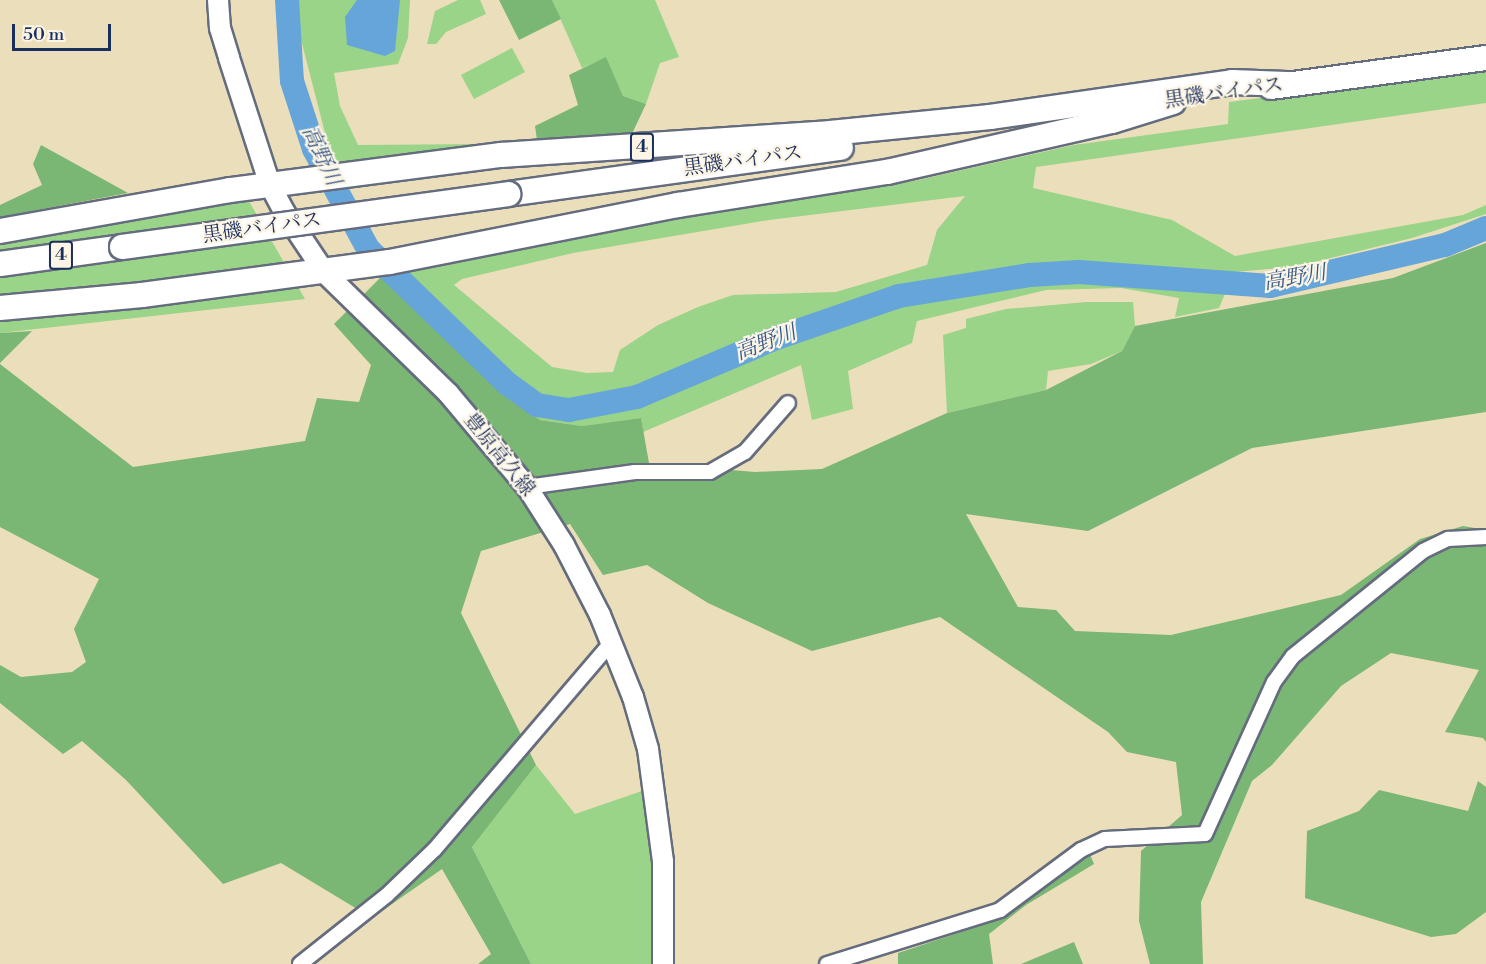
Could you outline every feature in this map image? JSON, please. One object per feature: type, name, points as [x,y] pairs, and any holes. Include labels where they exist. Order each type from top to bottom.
[{"type":"highway","name":"黒磯バイパス","points":[[0,264],[1486,58]]},
{"type":"highway","name":"4","points":[[0,231],[270,184],[501,154],[686,145],[990,117],[1232,82],[1287,84]]},
{"type":"highway","name":"4","points":[[0,308],[326,273],[678,206],[887,172],[1112,122],[1179,100]]},
{"type":"main road","name":"豊原高久線","points":[[218,0],[220,28],[270,184],[326,273],[448,393],[527,487],[583,580],[633,697],[654,791],[663,861],[663,964]]},
{"type":"street","points":[[527,487],[625,473],[710,472],[745,452],[788,403]]},
{"type":"street","points":[[827,964],[1000,910],[1081,850],[1105,839],[1205,834],[1274,682],[1293,656],[1423,551],[1448,539],[1486,537]]},
{"type":"street","points":[[300,964],[387,895],[435,849],[611,643]]},
{"type":"green space","points":[[298,0],[410,0],[408,38],[398,64],[334,73],[340,106],[358,145],[487,144],[490,149],[333,164],[297,24]]},
{"type":"green space","points":[[458,0],[480,0],[486,14],[446,32],[436,44],[427,44],[435,11]]},
{"type":"green space","points":[[499,0],[552,0],[561,19],[519,40]]},
{"type":"green space","points":[[552,0],[655,0],[679,57],[660,63],[646,104],[623,96],[606,58],[582,68]]},
{"type":"green space","points":[[512,48],[525,72],[474,99],[461,75]]},
{"type":"green space","points":[[606,57],[623,96],[646,104],[630,138],[538,147],[535,126],[578,105],[569,75]]},
{"type":"green space","points":[[1486,69],[1486,103],[1036,167],[1033,188],[1172,220],[1235,256],[1463,215],[1486,205],[1486,214],[1412,238],[1294,267],[1234,272],[1219,308],[1175,317],[1179,298],[1121,288],[1046,290],[917,321],[912,343],[848,371],[853,409],[812,420],[801,365],[643,432],[641,418],[582,426],[540,420],[515,402],[384,274],[611,225],[914,181],[1074,145],[1228,124],[1229,102]],"holes":[[[965,196],[937,230],[927,265],[836,292],[733,295],[698,307],[658,325],[620,350],[613,372],[587,373],[552,367],[454,285],[462,279],[573,253],[769,220]]]},
{"type":"green space","points":[[41,145],[128,193],[0,217],[0,205],[42,185],[33,164]]},
{"type":"green space","points":[[235,177],[305,299],[0,333],[0,217]]},
{"type":"green space","points":[[1486,243],[1486,412],[1252,448],[1088,531],[966,514],[1018,607],[1056,610],[1075,631],[1171,635],[1341,595],[1420,539],[1463,526],[1486,530],[1486,742],[1483,738],[1445,732],[1479,670],[1391,653],[1341,686],[1272,765],[1252,781],[1201,902],[1203,964],[1150,964],[1139,921],[1141,851],[1182,815],[1176,762],[1127,752],[1108,732],[940,617],[812,651],[708,603],[647,565],[603,575],[570,524],[481,551],[461,613],[536,765],[472,847],[531,964],[478,964],[491,954],[442,869],[372,918],[281,863],[223,884],[126,780],[82,741],[63,754],[0,703],[0,665],[21,677],[72,672],[86,662],[74,629],[99,579],[0,527],[0,364],[133,467],[305,441],[317,398],[359,402],[371,365],[334,324],[384,274],[515,402],[540,420],[582,426],[641,418],[649,463],[755,472],[822,469],[947,413],[1046,390],[1122,351],[1135,326],[1393,278]]},
{"type":"green space","points":[[1087,302],[1133,302],[1135,326],[1122,351],[1091,364],[1048,371],[1046,390],[947,413],[943,335],[966,328],[966,319],[1006,309]]},
{"type":"green space","points":[[32,331],[0,363],[0,333]]},
{"type":"green space","points":[[536,765],[575,814],[642,791],[653,863],[651,964],[531,964],[472,847]]},
{"type":"green space","points":[[1478,781],[1486,787],[1486,912],[1456,934],[1431,937],[1305,898],[1307,831],[1359,811],[1379,790],[1468,811]]},
{"type":"green space","points":[[1089,852],[1094,864],[1026,905],[989,934],[993,964],[898,964],[898,953],[994,921]]},
{"type":"green space","points":[[1074,942],[1083,964],[1021,964]]},
{"type":"water","points":[[357,0],[400,0],[395,51],[385,56],[347,45],[345,17]]},
{"type":"waterway","name":"高野川","points":[[287,0],[292,81],[314,149],[368,249],[508,384],[537,405],[569,410],[637,397],[771,340],[899,296],[1030,275],[1079,272],[1270,286],[1445,245],[1486,228]]}]
